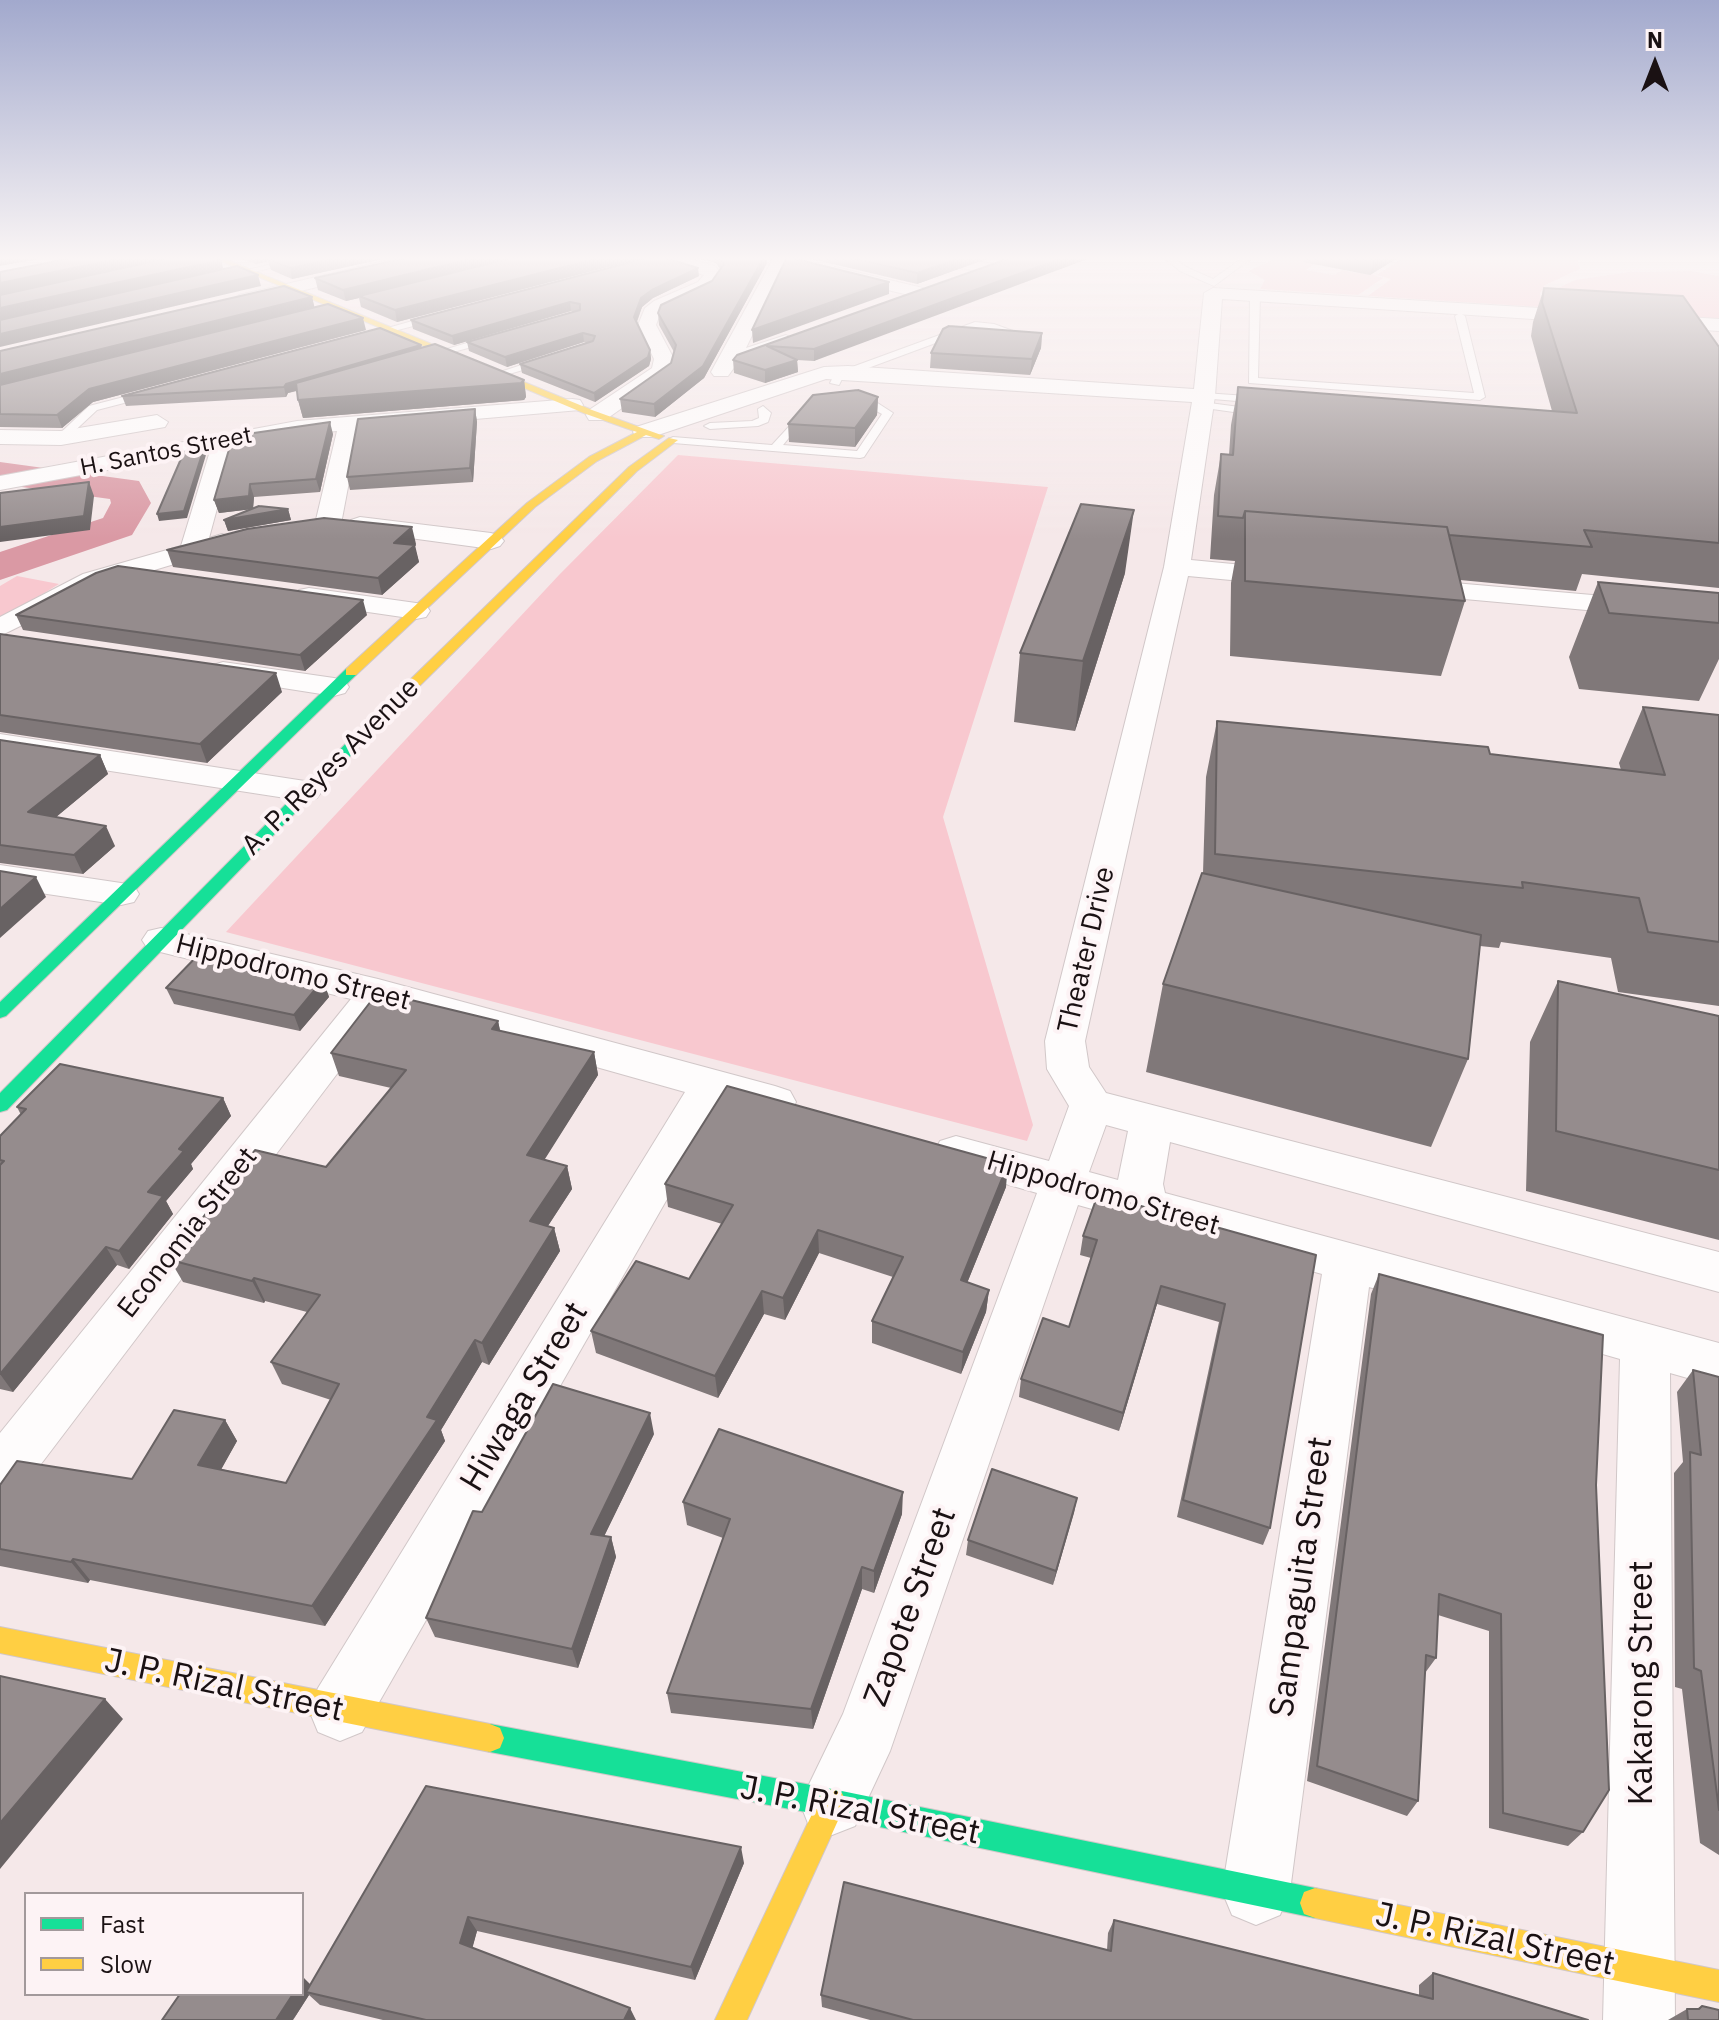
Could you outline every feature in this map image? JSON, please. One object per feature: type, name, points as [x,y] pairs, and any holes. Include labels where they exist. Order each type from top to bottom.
[{"type":"street","points":[[446,351],[586,410],[673,440],[842,385]]},
{"type":"street","points":[[586,410],[627,395],[662,371],[664,365],[658,351]]},
{"type":"street","points":[[673,440],[734,351]]},
{"type":"street","points":[[728,361],[756,351]]},
{"type":"street","name":"Theater Drive","points":[[1091,1105],[1068,1069],[1065,1041],[1177,567],[1208,351]]},
{"type":"street","points":[[644,432],[808,377],[842,385],[959,384],[1203,400]]},
{"type":"street","name":"H. Santos Street","points":[[10,482],[297,428],[586,410]]},
{"type":"street","points":[[0,437],[61,438],[157,422]]},
{"type":"street","points":[[328,524],[349,425]]},
{"type":"street","name":"A. P. Reyes Avenue","points":[[0,1012],[334,687],[491,541],[531,505],[593,459],[644,432]]},
{"type":"street","points":[[61,438],[80,468]]},
{"type":"street","name":"A. P. Reyes Avenue","points":[[0,1105],[269,829],[481,600],[585,516],[633,469],[673,440]]},
{"type":"street","points":[[193,548],[223,446],[220,441]]},
{"type":"street","points":[[593,459],[633,469]]},
{"type":"street","points":[[531,505],[585,516]]},
{"type":"street","points":[[298,528],[328,524],[368,526],[491,541]]},
{"type":"street","points":[[0,628],[45,602],[120,571],[193,548],[252,535]]},
{"type":"street","points":[[1177,567],[1314,579]]},
{"type":"street","points":[[120,571],[182,579]]},
{"type":"street","points":[[1376,585],[1719,614]]},
{"type":"street","points":[[276,592],[426,602],[481,600]]},
{"type":"street","points":[[0,639],[30,643]]},
{"type":"street","points":[[196,667],[334,687]]},
{"type":"street","points":[[0,744],[305,791]]},
{"type":"street","points":[[201,817],[269,829]]},
{"type":"street","points":[[0,876],[121,894]]},
{"type":"street","name":"Hippodromo Street","points":[[161,940],[378,992],[818,1114]]},
{"type":"street","name":"Economia Street","points":[[0,1475],[378,992]]},
{"type":"street","name":"Hiwaga Street","points":[[340,1710],[711,1085]]},
{"type":"street","points":[[1091,1105],[1719,1272]]},
{"type":"street","name":"Zapote Street","points":[[731,2020],[868,1729],[1091,1105]]},
{"type":"street","points":[[1146,1206],[1140,1184],[1152,1121]]},
{"type":"street","name":"Hippodromo Street","points":[[924,1144],[1719,1365]]},
{"type":"street","name":"Sampaguita Street","points":[[1256,1891],[1348,1263]]},
{"type":"street","name":"Kakarong Street","points":[[1640,1995],[1645,1346]]},
{"type":"street","name":"J. P. Rizal Street","points":[[0,1640],[340,1710],[832,1803],[1256,1891],[1640,1995],[1719,1986]]},
{"type":"lane","points":[[420,359],[444,351]]},
{"type":"lane","points":[[842,385],[917,351]]},
{"type":"lane","points":[[1254,351],[1253,381],[1480,397],[1469,351]]},
{"type":"lane","points":[[499,374],[558,356]]},
{"type":"lane","points":[[673,440],[860,455],[888,413],[842,385]]},
{"type":"lane","points":[[61,438],[93,408],[159,390]]},
{"type":"lane","points":[[1203,400],[1273,400]]},
{"type":"lane","points":[[1203,400],[1276,417]]},
{"type":"lane","points":[[776,447],[808,409],[818,405]]},
{"type":"shaded area","points":[[678,455],[1048,487],[943,817],[1033,1125],[1027,1141],[226,932],[559,575]]},
{"type":"shaded area","points":[[17,576],[59,584],[0,620],[0,586]]},
{"type":"building","points":[[0,351],[92,351],[0,374]]},
{"type":"building","points":[[137,351],[235,351],[89,389],[57,415],[0,414],[0,385]]},
{"type":"building","points":[[292,351],[399,351],[284,387],[122,396]]},
{"type":"building","points":[[409,351],[453,351],[524,380],[521,383],[298,400],[296,383]]},
{"type":"building","points":[[490,351],[524,351],[505,357]]},
{"type":"building","points":[[560,351],[650,351],[648,357],[594,393],[520,364]]},
{"type":"building","points":[[674,351],[711,351],[703,366],[654,404],[620,399],[671,363]]},
{"type":"building","points":[[748,351],[778,351],[797,360],[765,370],[733,360]]},
{"type":"building","points":[[932,351],[1035,351],[1032,359]]},
{"type":"building","points":[[1558,351],[1719,351],[1719,543],[1584,530],[1592,547],[1449,535],[1447,527],[1245,511],[1243,518],[1218,516],[1221,454],[1233,455],[1238,387],[1577,413]]},
{"type":"building","points":[[858,390],[878,397],[855,428],[788,424],[813,395]]},
{"type":"building","points":[[475,409],[470,468],[347,477],[358,419]]},
{"type":"building","points":[[330,422],[316,479],[250,484],[249,496],[214,500],[233,436]]},
{"type":"building","points":[[204,448],[184,511],[157,514],[184,452]]},
{"type":"building","points":[[89,482],[84,516],[0,527],[0,493]]},
{"type":"building","points":[[1081,504],[1134,510],[1083,661],[1020,653]]},
{"type":"building","points":[[259,506],[288,509],[224,520]]},
{"type":"building","points":[[1245,511],[1447,527],[1465,601],[1245,581]]},
{"type":"building","points":[[324,518],[412,527],[394,543],[415,545],[378,578],[167,550],[247,529]]},
{"type":"building","points":[[118,566],[363,600],[300,655],[16,615],[96,573]]},
{"type":"building","points":[[1598,582],[1719,593],[1719,623],[1609,613]]},
{"type":"building","points":[[0,634],[276,673],[200,744],[0,715]]},
{"type":"building","points":[[1643,707],[1719,715],[1719,942],[1648,932],[1639,898],[1522,882],[1523,888],[1215,854],[1217,721],[1488,747],[1490,754],[1665,775]]},
{"type":"building","points":[[0,740],[100,755],[28,812],[106,826],[74,855],[0,845]]},
{"type":"building","points":[[0,871],[36,877],[0,909]]},
{"type":"building","points":[[1202,873],[1481,935],[1468,1059],[1163,984]]},
{"type":"building","points":[[202,951],[323,980],[294,1015],[166,988]]},
{"type":"building","points":[[1558,981],[1719,1016],[1719,1170],[1556,1131]]},
{"type":"building","points":[[378,992],[498,1021],[492,1029],[594,1052],[527,1155],[567,1166],[530,1221],[554,1228],[482,1343],[475,1340],[427,1417],[437,1420],[312,1606],[73,1559],[71,1562],[0,1549],[0,1485],[17,1461],[132,1479],[174,1410],[225,1420],[198,1465],[286,1483],[339,1384],[271,1362],[320,1295],[170,1260],[255,1150],[326,1167],[406,1070],[331,1053]]},
{"type":"building","points":[[60,1064],[223,1098],[179,1149],[184,1151],[148,1192],[163,1196],[119,1251],[106,1247],[0,1374],[0,1165],[4,1161],[0,1160],[0,1136],[26,1109],[17,1107]]},
{"type":"building","points":[[727,1086],[1008,1164],[961,1280],[989,1290],[963,1352],[872,1321],[903,1257],[818,1230],[783,1298],[762,1291],[715,1376],[591,1331],[636,1261],[689,1279],[733,1205],[665,1184]]},
{"type":"building","points":[[1098,1194],[1316,1255],[1270,1528],[1183,1500],[1225,1304],[1161,1286],[1123,1413],[1021,1379],[1043,1318],[1069,1327],[1097,1240],[1083,1236]]},
{"type":"building","points":[[1379,1274],[1603,1335],[1596,1485],[1609,1790],[1583,1832],[1503,1813],[1501,1614],[1439,1594],[1436,1658],[1426,1655],[1418,1801],[1317,1766]]},
{"type":"building","points":[[1693,1370],[1719,1377],[1719,1810],[1701,1671],[1694,1668],[1690,1452],[1701,1455]]},
{"type":"building","points":[[553,1384],[650,1413],[591,1534],[611,1537],[572,1649],[426,1618],[473,1511],[482,1512]]},
{"type":"building","points":[[719,1429],[903,1492],[874,1571],[862,1567],[811,1709],[667,1693],[730,1519],[683,1502]]},
{"type":"building","points":[[992,1469],[1077,1498],[1056,1571],[968,1540]]},
{"type":"building","points":[[0,1676],[105,1699],[0,1823]]},
{"type":"building","points":[[426,1786],[741,1847],[691,1967],[468,1917],[460,1943],[630,2008],[624,2020],[426,2020],[306,1992]]},
{"type":"building","points":[[844,1882],[1111,1951],[1114,1920],[1433,1999],[1433,1973],[1588,2020],[913,2020],[821,1995]]},
{"type":"building","points":[[179,1996],[292,1996],[276,2020],[162,2020]]},
{"type":"building","points":[[1702,2006],[1719,2010],[1719,2020],[1688,2020],[1687,2009]]},
{"type":"waterway","points":[[0,473],[125,489],[131,503],[118,526],[56,545],[0,567]]},
{"type":"traffic: fast","points":[[0,1012],[351,672]]},
{"type":"traffic: fast","points":[[0,1105],[382,715]]},
{"type":"traffic: fast","points":[[490,1738],[832,1803],[1315,1903]]},
{"type":"traffic: slow","points":[[442,351],[589,412],[659,436]]},
{"type":"traffic: slow","points":[[351,672],[531,505],[593,459],[644,432]]},
{"type":"traffic: slow","points":[[382,715],[633,469],[673,440]]},
{"type":"traffic: slow","points":[[0,1640],[490,1738]]},
{"type":"traffic: slow","points":[[731,2020],[832,1803]]},
{"type":"traffic: slow","points":[[1315,1903],[1719,1986]]}]
